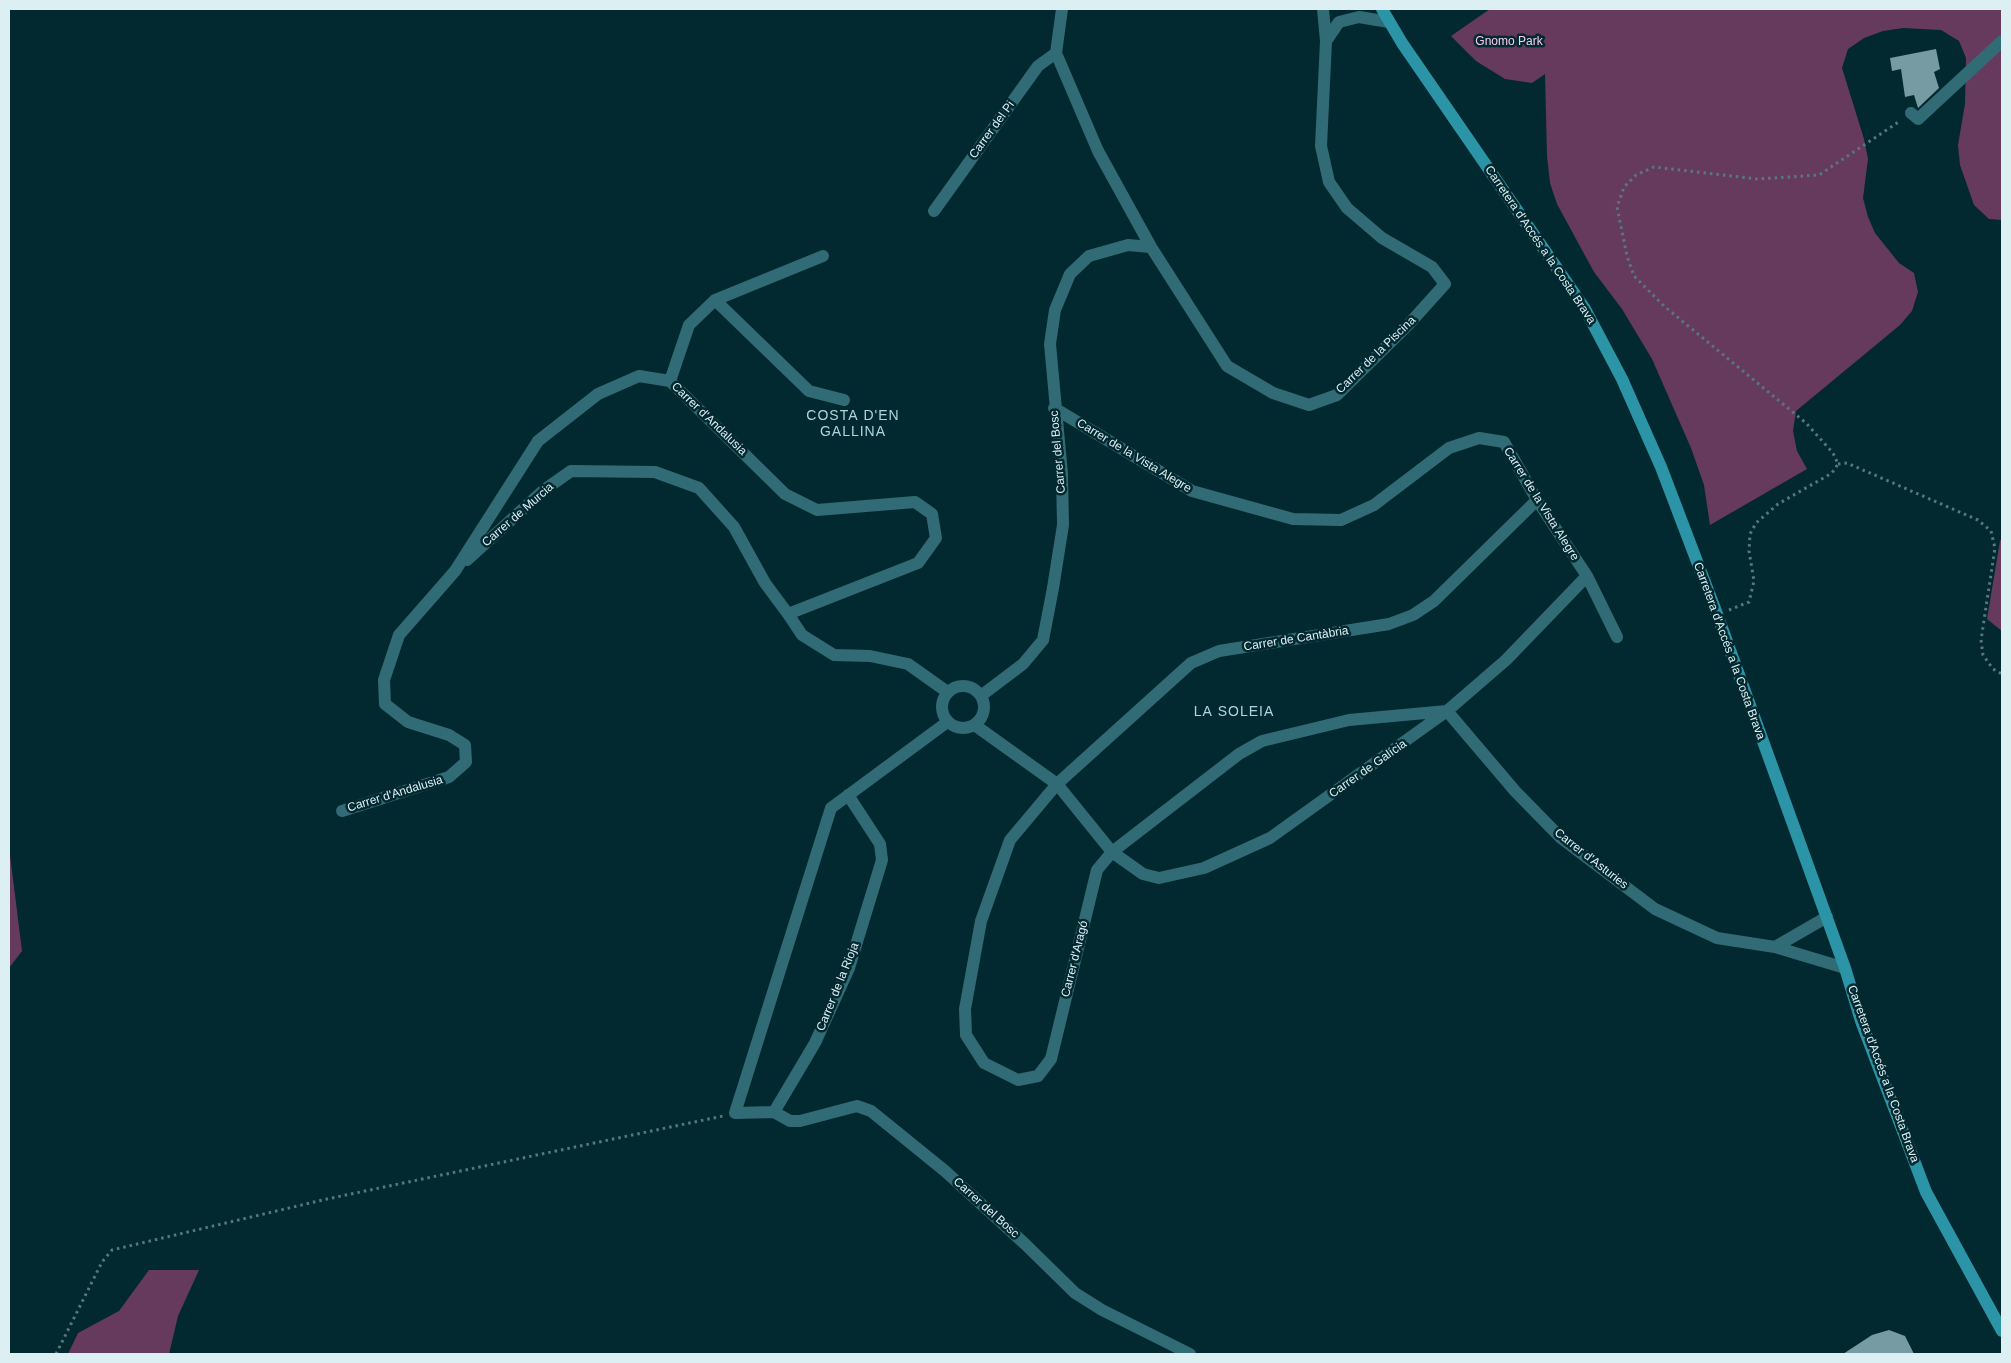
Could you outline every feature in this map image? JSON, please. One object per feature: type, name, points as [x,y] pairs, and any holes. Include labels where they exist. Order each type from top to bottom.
[{"type":"main road","name":"Carretera d'Accés a la Costa Brava","points":[[1382,9],[1585,309],[1622,379],[1661,467],[1717,614],[1827,917],[1861,1021],[1926,1192],[2002,1331]]},
{"type":"street","points":[[1056,53],[1062,9]]},
{"type":"street","name":"Carrer de la Piscina","points":[[1056,53],[1098,151],[1151,247],[1227,366],[1273,393],[1309,404],[1337,395],[1410,324],[1445,284],[1432,267],[1382,238],[1347,208],[1329,182],[1320,146],[1326,41],[1323,9]]},
{"type":"street","points":[[1326,41],[1339,22],[1359,17],[1389,22]]},
{"type":"street","points":[[1911,113],[1918,119],[2002,41]]},
{"type":"street","name":"Carrer del Pi","points":[[934,211],[1038,66],[1056,53]]},
{"type":"street","name":"Carrer del Bosc","points":[[982,695],[1023,664],[1043,640],[1063,525],[1062,474],[1054,408],[1050,344],[1055,310],[1070,274],[1089,256],[1128,245],[1151,247]]},
{"type":"street","points":[[670,381],[689,325],[715,300],[823,256]]},
{"type":"street","points":[[715,300],[809,391],[844,400]]},
{"type":"street","name":"Carrer d'Andalusia","points":[[342,811],[449,777],[466,762],[465,745],[449,735],[408,722],[385,704],[384,680],[399,635],[455,571],[538,442],[598,394],[639,376],[670,381],[785,494],[817,510],[915,502],[932,514],[936,538],[918,563],[788,614]]},
{"type":"street","name":"Carrer de la Vista Alegre","points":[[1054,408],[1192,491],[1293,519],[1342,520],[1374,505],[1448,448],[1479,438],[1504,442],[1537,500],[1586,576],[1617,637]]},
{"type":"street","name":"Carrer de Murcia","points":[[455,571],[544,490],[571,471],[654,472],[699,488],[734,527],[766,583],[788,614]]},
{"type":"street","name":"Carrer de Cantàbria","points":[[1057,784],[1191,663],[1219,651],[1389,624],[1413,615],[1434,601],[1537,500]]},
{"type":"street","name":"Carrer de Galícia","points":[[976,726],[1057,784],[1112,852],[1143,874],[1160,878],[1204,868],[1270,838],[1447,711],[1506,660],[1586,576]]},
{"type":"street","points":[[788,614],[802,635],[834,655],[870,656],[908,664],[946,691]]},
{"type":"street","points":[[965,684],[982,695],[985,712],[976,726],[960,729],[946,722],[940,707],[946,691],[965,684]]},
{"type":"street","name":"Carrer d'Aragó","points":[[1057,784],[1010,840],[981,921],[965,1008],[966,1035],[984,1063],[1018,1080],[1038,1076],[1051,1060],[1097,870],[1112,852],[1239,754],[1262,742],[1349,720],[1447,711]]},
{"type":"street","name":"Carrer d'Asturies","points":[[1447,711],[1516,791],[1561,838],[1655,909],[1717,938],[1775,947],[1845,968]]},
{"type":"street","points":[[774,1112],[735,1113],[831,808],[946,722]]},
{"type":"street","name":"Carrer de la Rioja","points":[[774,1112],[815,1043],[849,968],[882,860],[880,844],[848,795]]},
{"type":"street","points":[[1775,947],[1827,917]]},
{"type":"street","name":"Carrer del Bosc","points":[[774,1112],[790,1121],[800,1121],[857,1106],[871,1111],[945,1171],[1025,1244],[1075,1293],[1102,1310],[1190,1354]]},
{"type":"path","points":[[1838,464],[1833,453],[1806,423],[1664,306],[1634,276],[1624,248],[1616,207],[1624,187],[1636,176],[1654,167],[1758,179],[1819,176],[1911,113]]},
{"type":"path","points":[[1717,614],[1750,602],[1754,581],[1749,551],[1750,534],[1756,523],[1778,504],[1832,473],[1838,464],[1847,463],[1978,520],[1991,531],[1995,548],[1981,640],[1983,655],[1993,669],[2002,674]]},
{"type":"path","points":[[56,1354],[102,1262],[112,1250],[327,1199],[735,1113]]},
{"type":"green space","name":"Gnomo Park","points":[[1490,9],[2002,9],[2002,220],[1989,219],[1974,205],[1960,165],[1958,145],[1965,104],[1966,58],[1959,41],[1941,30],[1903,28],[1883,31],[1864,38],[1848,49],[1842,68],[1864,139],[1868,159],[1863,198],[1868,217],[1875,233],[1899,263],[1914,273],[1918,292],[1912,311],[1900,325],[1796,411],[1793,431],[1797,451],[1807,469],[1710,525],[1704,485],[1691,448],[1652,359],[1622,309],[1594,272],[1557,204],[1550,183],[1547,156],[1545,74],[1532,83],[1505,79],[1476,61],[1451,36]]},
{"type":"green space","points":[[2002,538],[2002,631],[1987,619]]},
{"type":"green space","points":[[9,847],[22,951],[9,968]]},
{"type":"green space","points":[[149,1270],[199,1270],[178,1316],[169,1354],[68,1354],[78,1333],[119,1311]]},
{"type":"building","points":[[1936,49],[1940,69],[1934,72],[1939,88],[1918,108],[1914,95],[1905,97],[1901,69],[1892,71],[1890,58]]},
{"type":"building","points":[[1889,1330],[1905,1336],[1914,1354],[1843,1354],[1872,1335]]},
{"type":"district","name":"COSTA D'EN GALLINA","points":[[853,424]]},
{"type":"district","name":"LA SOLEIA","points":[[1234,712]]}]
